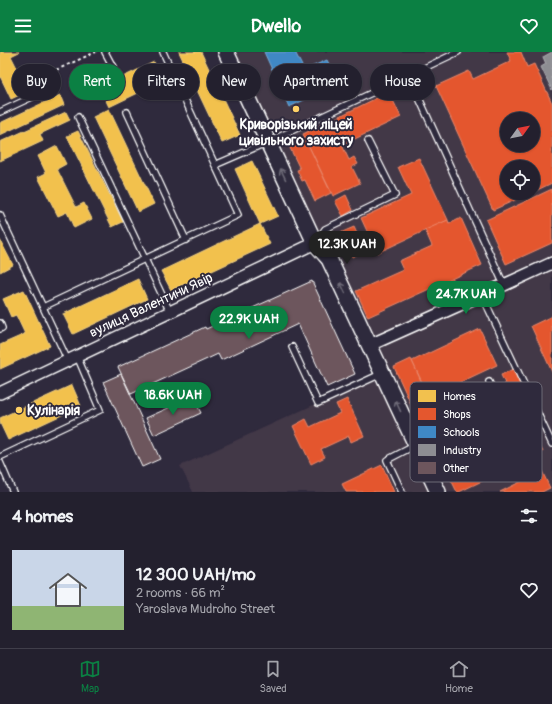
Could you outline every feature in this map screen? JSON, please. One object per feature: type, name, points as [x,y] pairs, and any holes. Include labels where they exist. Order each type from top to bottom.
[{"type":"street","points":[[226,52],[315,243],[329,259],[410,432]]},
{"type":"street","name":"вулиця Валентини Явір","points":[[0,393],[315,243]]},
{"type":"street","points":[[370,345],[552,263]]},
{"type":"street","points":[[433,482],[438,492]]},
{"type":"lane","points":[[105,52],[111,64]]},
{"type":"lane","points":[[43,307],[238,215],[163,52]]},
{"type":"lane","points":[[434,64],[458,52]]},
{"type":"lane","points":[[215,165],[370,94]]},
{"type":"lane","points":[[0,112],[26,100]]},
{"type":"lane","points":[[420,100],[504,285]]},
{"type":"lane","points":[[126,112],[186,240]]},
{"type":"lane","points":[[78,117],[170,312]]},
{"type":"lane","points":[[315,243],[326,229],[395,195],[368,141]]},
{"type":"lane","points":[[0,215],[43,307],[100,410],[0,457]]},
{"type":"lane","points":[[482,295],[523,382]]},
{"type":"lane","points":[[0,323],[2,328],[0,329]]},
{"type":"lane","points":[[292,347],[318,403],[383,373]]},
{"type":"lane","points":[[542,423],[552,444]]},
{"type":"lane","points":[[402,492],[387,460],[410,448]]},
{"type":"lane","points":[[0,462],[13,492]]},
{"type":"path","points":[[61,68],[96,52]]},
{"type":"shaded area","points":[[226,52],[552,52],[552,492],[193,492],[180,466],[383,373],[249,100],[261,100],[261,64],[232,64]]},
{"type":"building: Homes","points":[[0,52],[19,52],[11,56],[15,64],[12,64],[12,99],[0,76]]},
{"type":"building: Homes","points":[[179,52],[201,52],[207,65],[207,100],[224,100],[240,135],[222,143],[199,94],[199,64],[185,64]]},
{"type":"building: Homes","points":[[133,72],[133,95],[125,99],[125,76]]},
{"type":"building: Homes","points":[[61,98],[64,105],[0,135],[0,123],[49,100],[61,100]]},
{"type":"building: Homes","points":[[106,100],[124,100],[109,107]]},
{"type":"building: Homes","points":[[109,109],[154,204],[138,212],[93,117]]},
{"type":"building: Homes","points":[[66,112],[70,120],[40,134],[43,141],[0,161],[0,142]]},
{"type":"building: Homes","points":[[78,131],[123,222],[112,227],[67,136]]},
{"type":"building: Homes","points":[[57,146],[66,164],[57,169],[76,207],[84,203],[92,219],[74,228],[67,212],[58,216],[38,177],[46,173],[38,156]]},
{"type":"building: Homes","points":[[252,161],[278,216],[260,224],[235,169]]},
{"type":"building: Homes","points":[[260,224],[270,244],[171,290],[161,271]]},
{"type":"building: Homes","points":[[0,240],[13,265],[0,272]]},
{"type":"building: Homes","points":[[138,279],[147,299],[73,334],[63,314]]},
{"type":"building: Homes","points":[[24,290],[50,346],[0,369],[0,345],[25,334],[16,315],[11,317],[3,299]]},
{"type":"building: Homes","points":[[72,385],[81,406],[8,440],[0,423],[0,418]]},
{"type":"building: Shops","points":[[507,52],[521,52],[527,67],[534,64],[552,103],[552,183],[540,189],[540,160],[500,160],[500,200],[515,200],[493,210],[436,86],[469,71],[473,79],[511,61]]},
{"type":"building: Shops","points":[[373,100],[393,100],[401,117],[342,145],[349,160],[354,157],[358,164],[352,167],[360,183],[333,196],[303,134]]},
{"type":"building: Shops","points":[[305,138],[331,193],[315,201],[305,180],[302,181],[297,170],[300,169],[289,146]]},
{"type":"building: Shops","points":[[419,158],[448,220],[377,253],[361,218],[411,195],[398,167]]},
{"type":"building: Shops","points":[[552,189],[552,243],[506,264],[486,220],[529,200],[540,200],[540,195]]},
{"type":"building: Shops","points":[[346,195],[353,210],[343,216],[335,201]]},
{"type":"building: Shops","points":[[461,218],[482,265],[368,317],[356,291],[403,270],[399,261],[432,246],[425,230],[448,220],[449,224]]},
{"type":"building: Shops","points":[[354,227],[365,251],[352,257],[340,233]]},
{"type":"building: Shops","points":[[552,316],[552,372],[531,326]]},
{"type":"building: Shops","points":[[480,329],[497,365],[461,382],[422,382],[412,361]]},
{"type":"building: Shops","points":[[411,359],[421,382],[410,382],[410,402],[394,367]]},
{"type":"building: Shops","points":[[513,369],[519,382],[504,382],[501,375]]},
{"type":"building: Shops","points":[[347,399],[364,436],[351,442],[349,436],[321,449],[325,457],[311,464],[293,426],[306,419],[310,427],[340,413],[336,404]]},
{"type":"building: Shops","points":[[382,465],[394,492],[346,492],[342,484]]},
{"type":"building: Shops","points":[[542,471],[550,488],[542,492],[500,492],[520,482],[542,482]]},
{"type":"building: Shops","points":[[452,482],[480,482],[459,492],[457,492]]},
{"type":"building: Schools","points":[[264,52],[295,52],[301,64],[269,64]]},
{"type":"building: Schools","points":[[327,60],[329,64],[318,64]]},
{"type":"building: Schools","points":[[286,100],[304,100],[289,107]]},
{"type":"building: Industry","points":[[552,52],[552,90],[541,67],[546,64],[543,57]]},
{"type":"building: Other","points":[[312,281],[355,374],[327,387],[298,324],[221,360],[218,354],[131,394],[118,367],[205,327],[206,329]]},
{"type":"building: Other","points":[[121,374],[160,459],[142,467],[103,382]]},
{"type":"building: Other","points":[[193,397],[201,413],[154,435],[146,418]]},
{"type":"place","name":"Криворізький ліцей цивільного захисту","points":[[296,109]]},
{"type":"place","name":"Кулінарія","points":[[19,410]]}]
